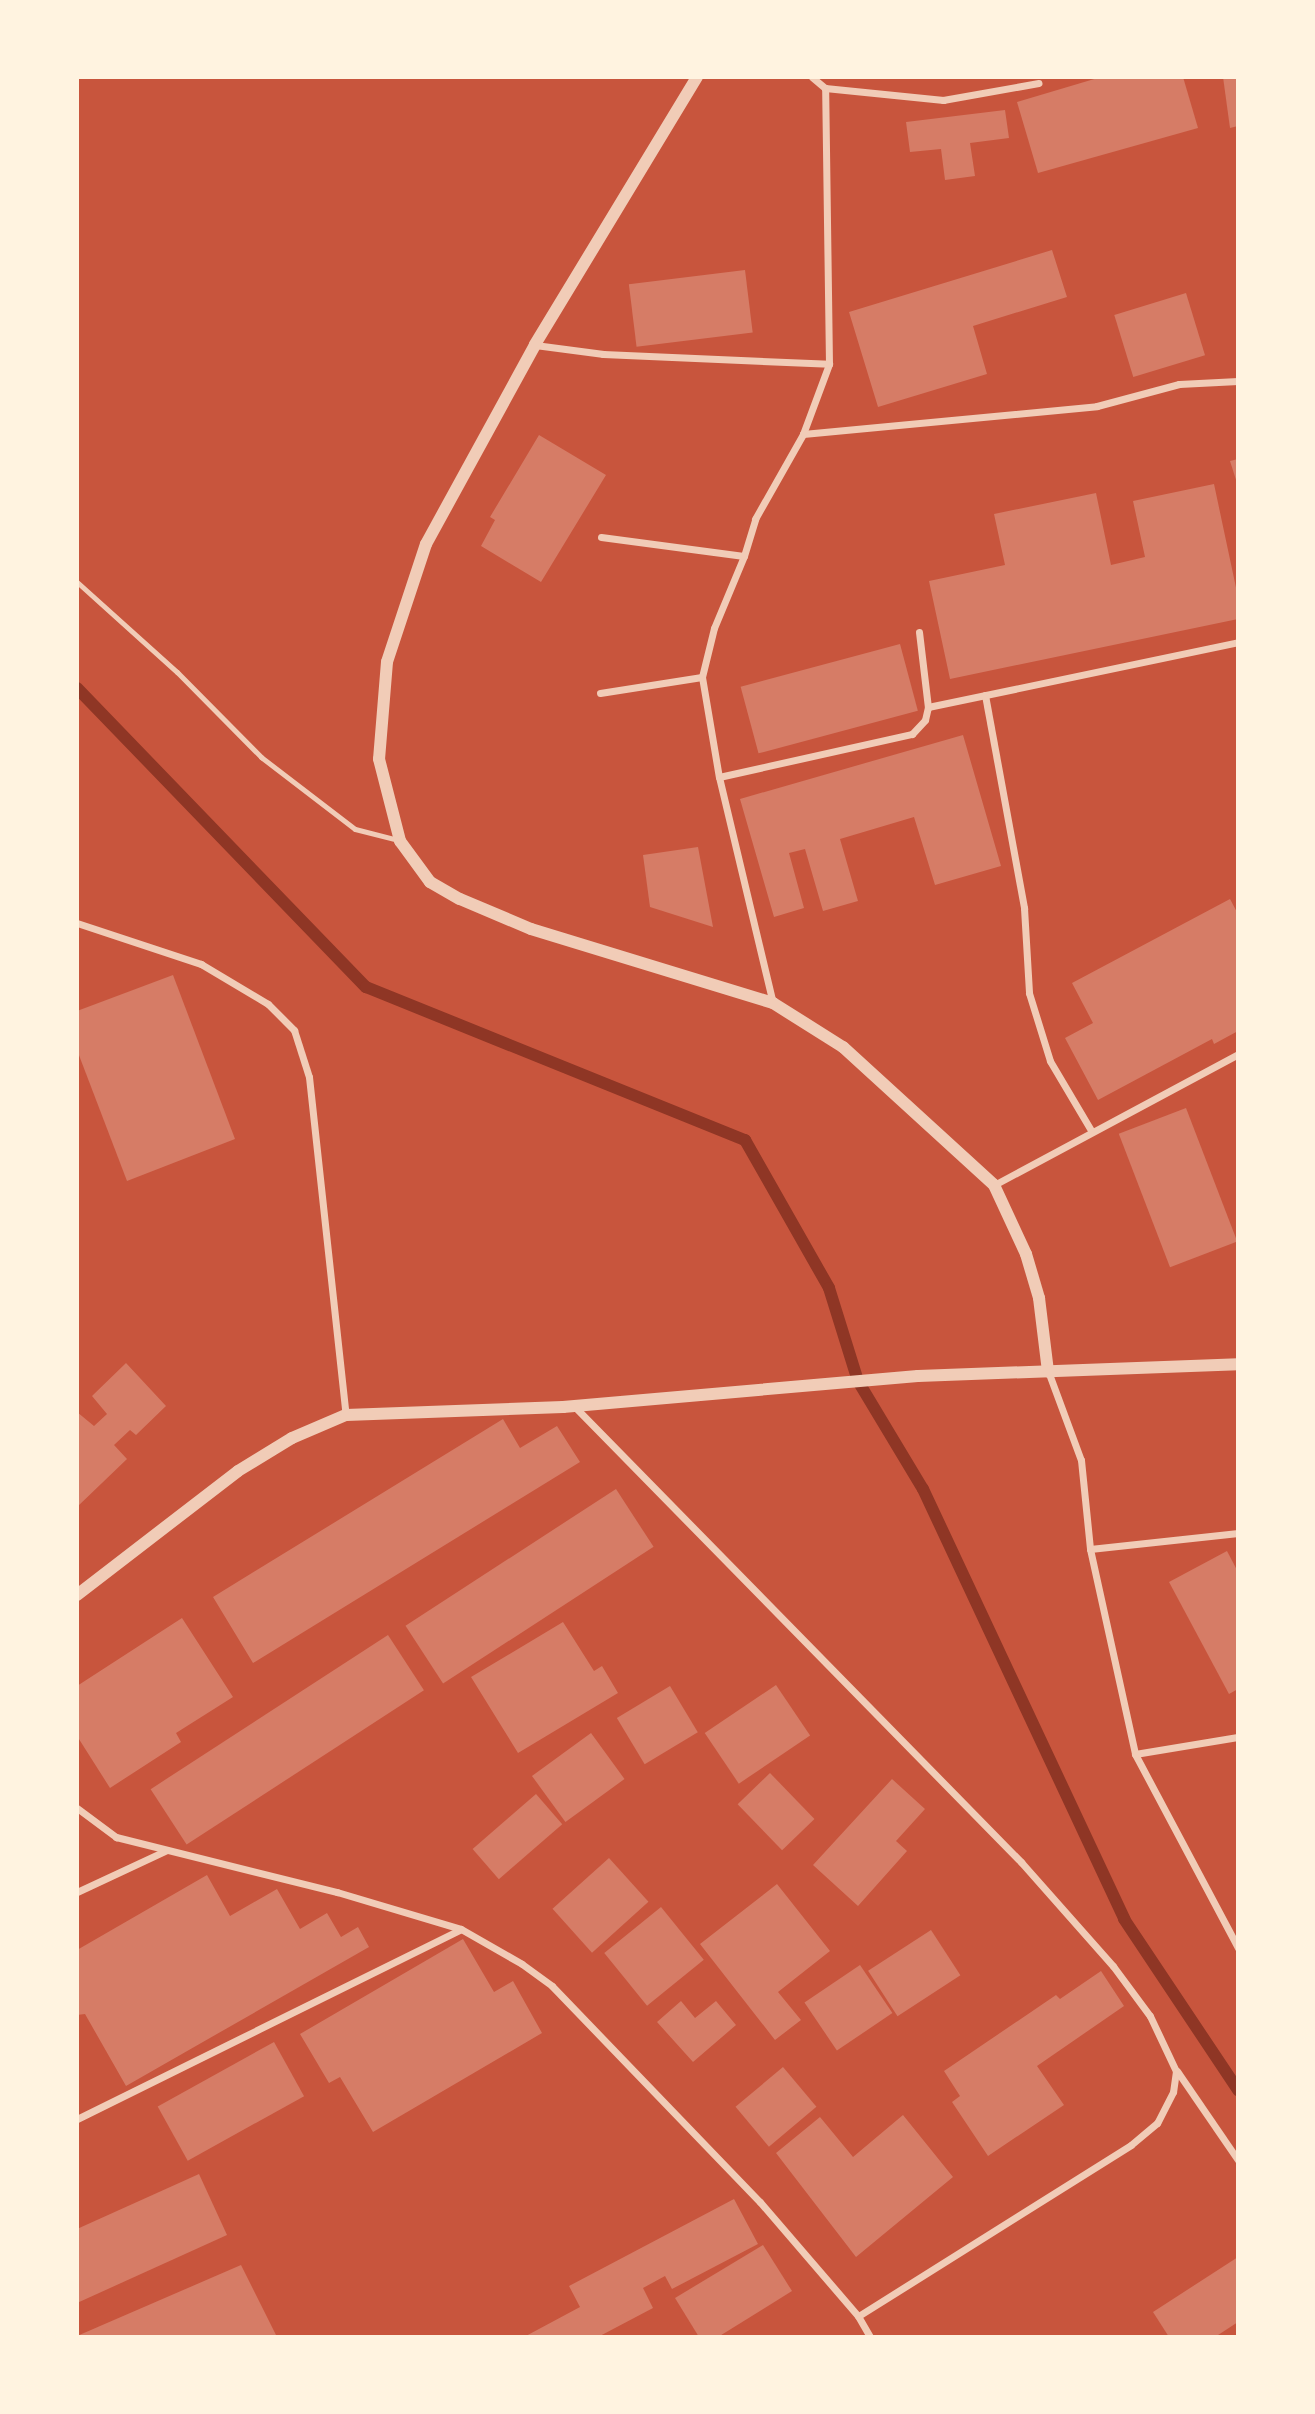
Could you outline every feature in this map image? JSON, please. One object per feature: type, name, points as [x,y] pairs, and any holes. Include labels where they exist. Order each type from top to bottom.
[{"type":"street","points":[[697,77],[535,345],[426,544],[387,662],[379,759],[400,841],[430,882],[460,899],[531,929],[773,1003],[843,1047],[994,1185],[1036,1287],[1048,1371],[1081,1460],[1090,1549],[1135,1754],[1238,1948]]},
{"type":"street","points":[[811,77],[825,88],[943,100],[1038,83]]},
{"type":"street","points":[[773,1003],[719,777],[702,677],[714,628],[744,556],[755,519],[803,434],[829,364],[825,88]]},
{"type":"street","points":[[535,345],[603,354],[829,364]]},
{"type":"street","points":[[803,434],[1097,405],[1178,384],[1238,381]]},
{"type":"street","points":[[601,537],[744,556]]},
{"type":"street","points":[[719,777],[912,734],[925,720],[928,707],[919,632]]},
{"type":"street","points":[[928,707],[1238,642]]},
{"type":"street","points":[[600,693],[702,677]]},
{"type":"street","points":[[985,695],[1024,908],[1029,993],[1050,1061],[1093,1132]]},
{"type":"street","points":[[77,923],[201,964],[268,1004],[294,1030],[309,1077],[346,1415]]},
{"type":"street","points":[[994,1185],[1238,1054]]},
{"type":"street","points":[[77,1595],[238,1471],[292,1438],[346,1415],[573,1406],[918,1376],[1238,1364]]},
{"type":"street","points":[[573,1406],[1021,1863],[1112,1966],[1150,2016],[1176,2071],[1238,2160]]},
{"type":"street","points":[[1090,1549],[1238,1533]]},
{"type":"street","points":[[1135,1754],[1238,1737]]},
{"type":"street","points":[[77,1808],[117,1837],[337,1892],[461,1929],[552,1986],[760,2202],[858,2316],[870,2337]]},
{"type":"street","points":[[77,1892],[167,1850]]},
{"type":"street","points":[[77,2119],[461,1929]]},
{"type":"street","points":[[858,2316],[1131,2145],[1157,2123],[1174,2092],[1176,2071]]},
{"type":"lane","points":[[77,582],[271,765],[355,829],[400,841]]},
{"type":"building","points":[[1101,77],[1183,77],[1198,128],[1038,173],[1017,102]]},
{"type":"building","points":[[1223,77],[1238,77],[1238,126],[1230,128]]},
{"type":"building","points":[[1005,110],[1009,138],[970,143],[975,176],[945,180],[941,149],[910,152],[906,122]]},
{"type":"building","points":[[1052,250],[1067,297],[973,326],[987,374],[878,407],[849,312]]},
{"type":"building","points":[[745,270],[753,333],[637,347],[629,284]]},
{"type":"building","points":[[1186,293],[1205,355],[1133,377],[1114,315]]},
{"type":"building","points":[[539,435],[606,475],[541,582],[481,546],[495,520],[490,517]]},
{"type":"building","points":[[1238,459],[1238,483],[1237,483],[1230,461]]},
{"type":"building","points":[[1214,484],[1238,597],[1238,619],[950,679],[929,581],[1005,565],[994,514],[1096,493],[1111,565],[1145,557],[1133,501]]},
{"type":"building","points":[[900,644],[918,711],[758,753],[741,687]]},
{"type":"building","points":[[963,735],[1001,866],[935,885],[914,817],[840,839],[858,901],[823,911],[805,849],[789,853],[804,908],[774,917],[740,799]]},
{"type":"building","points":[[698,847],[713,927],[650,907],[643,855]]},
{"type":"building","points":[[1230,899],[1238,914],[1238,1031],[1214,1044],[1212,1039],[1098,1100],[1065,1038],[1093,1023],[1072,983]]},
{"type":"building","points":[[173,975],[235,1139],[127,1181],[77,1050],[77,1011]]},
{"type":"building","points":[[1186,1108],[1237,1242],[1170,1267],[1119,1134]]},
{"type":"building","points":[[126,1363],[166,1406],[136,1435],[130,1430],[114,1445],[127,1459],[77,1507],[77,1412],[94,1426],[107,1414],[92,1396]]},
{"type":"building","points":[[503,1419],[520,1448],[557,1426],[580,1462],[253,1663],[213,1597]]},
{"type":"building","points":[[616,1489],[654,1547],[443,1684],[405,1626]]},
{"type":"building","points":[[1227,1551],[1238,1572],[1238,1689],[1229,1694],[1169,1582]]},
{"type":"building","points":[[182,1618],[233,1697],[176,1733],[181,1742],[110,1788],[77,1736],[77,1686]]},
{"type":"building","points":[[563,1622],[594,1671],[602,1666],[618,1693],[518,1753],[471,1677]]},
{"type":"building","points":[[388,1635],[424,1690],[187,1844],[151,1789]]},
{"type":"building","points":[[776,1685],[810,1736],[739,1784],[705,1733]]},
{"type":"building","points":[[670,1686],[698,1732],[645,1764],[617,1718]]},
{"type":"building","points":[[591,1733],[625,1779],[565,1822],[532,1776]]},
{"type":"building","points":[[770,1773],[814,1819],[782,1850],[738,1804]]},
{"type":"building","points":[[892,1779],[925,1809],[896,1841],[907,1851],[858,1906],[813,1865]]},
{"type":"building","points":[[536,1794],[562,1824],[499,1879],[473,1849]]},
{"type":"building","points":[[609,1858],[648,1902],[592,1953],[553,1909]]},
{"type":"building","points":[[207,1875],[230,1916],[277,1889],[300,1929],[327,1913],[341,1937],[358,1927],[369,1947],[126,2086],[85,2014],[77,2015],[77,1950]]},
{"type":"building","points":[[777,1884],[830,1951],[778,1992],[801,2020],[775,2040],[700,1944]]},
{"type":"building","points":[[661,1907],[704,1960],[647,2006],[604,1953]]},
{"type":"building","points":[[931,1930],[960,1975],[898,2016],[868,1971]]},
{"type":"building","points":[[463,1939],[494,1992],[513,1981],[542,2033],[373,2132],[340,2077],[329,2083],[300,2034]]},
{"type":"building","points":[[860,1965],[892,2013],[837,2051],[804,2002]]},
{"type":"building","points":[[1101,1971],[1124,2006],[1037,2066],[1064,2105],[988,2156],[952,2102],[960,2096],[944,2071],[1056,1995],[1060,1999]]},
{"type":"building","points":[[681,2001],[695,2018],[716,2001],[736,2025],[693,2062],[657,2022]]},
{"type":"building","points":[[274,2042],[304,2096],[188,2161],[158,2106]]},
{"type":"building","points":[[783,2067],[816,2107],[769,2147],[736,2107]]},
{"type":"building","points":[[903,2115],[953,2177],[856,2257],[776,2153],[820,2117],[853,2157]]},
{"type":"building","points":[[199,2174],[227,2235],[77,2303],[77,2229]]},
{"type":"building","points":[[734,2199],[758,2244],[672,2289],[665,2276],[643,2288],[653,2308],[598,2337],[524,2337],[580,2307],[569,2286]]},
{"type":"building","points":[[763,2245],[792,2291],[718,2337],[699,2337],[675,2298]]},
{"type":"building","points":[[1238,2257],[1238,2322],[1215,2337],[1169,2337],[1153,2312]]},
{"type":"building","points":[[241,2265],[277,2337],[77,2337],[77,2336]]},
{"type":"waterway","points":[[77,688],[366,987],[745,1140],[829,1288],[858,1381],[923,1489],[1124,1919],[1238,2090]]}]
